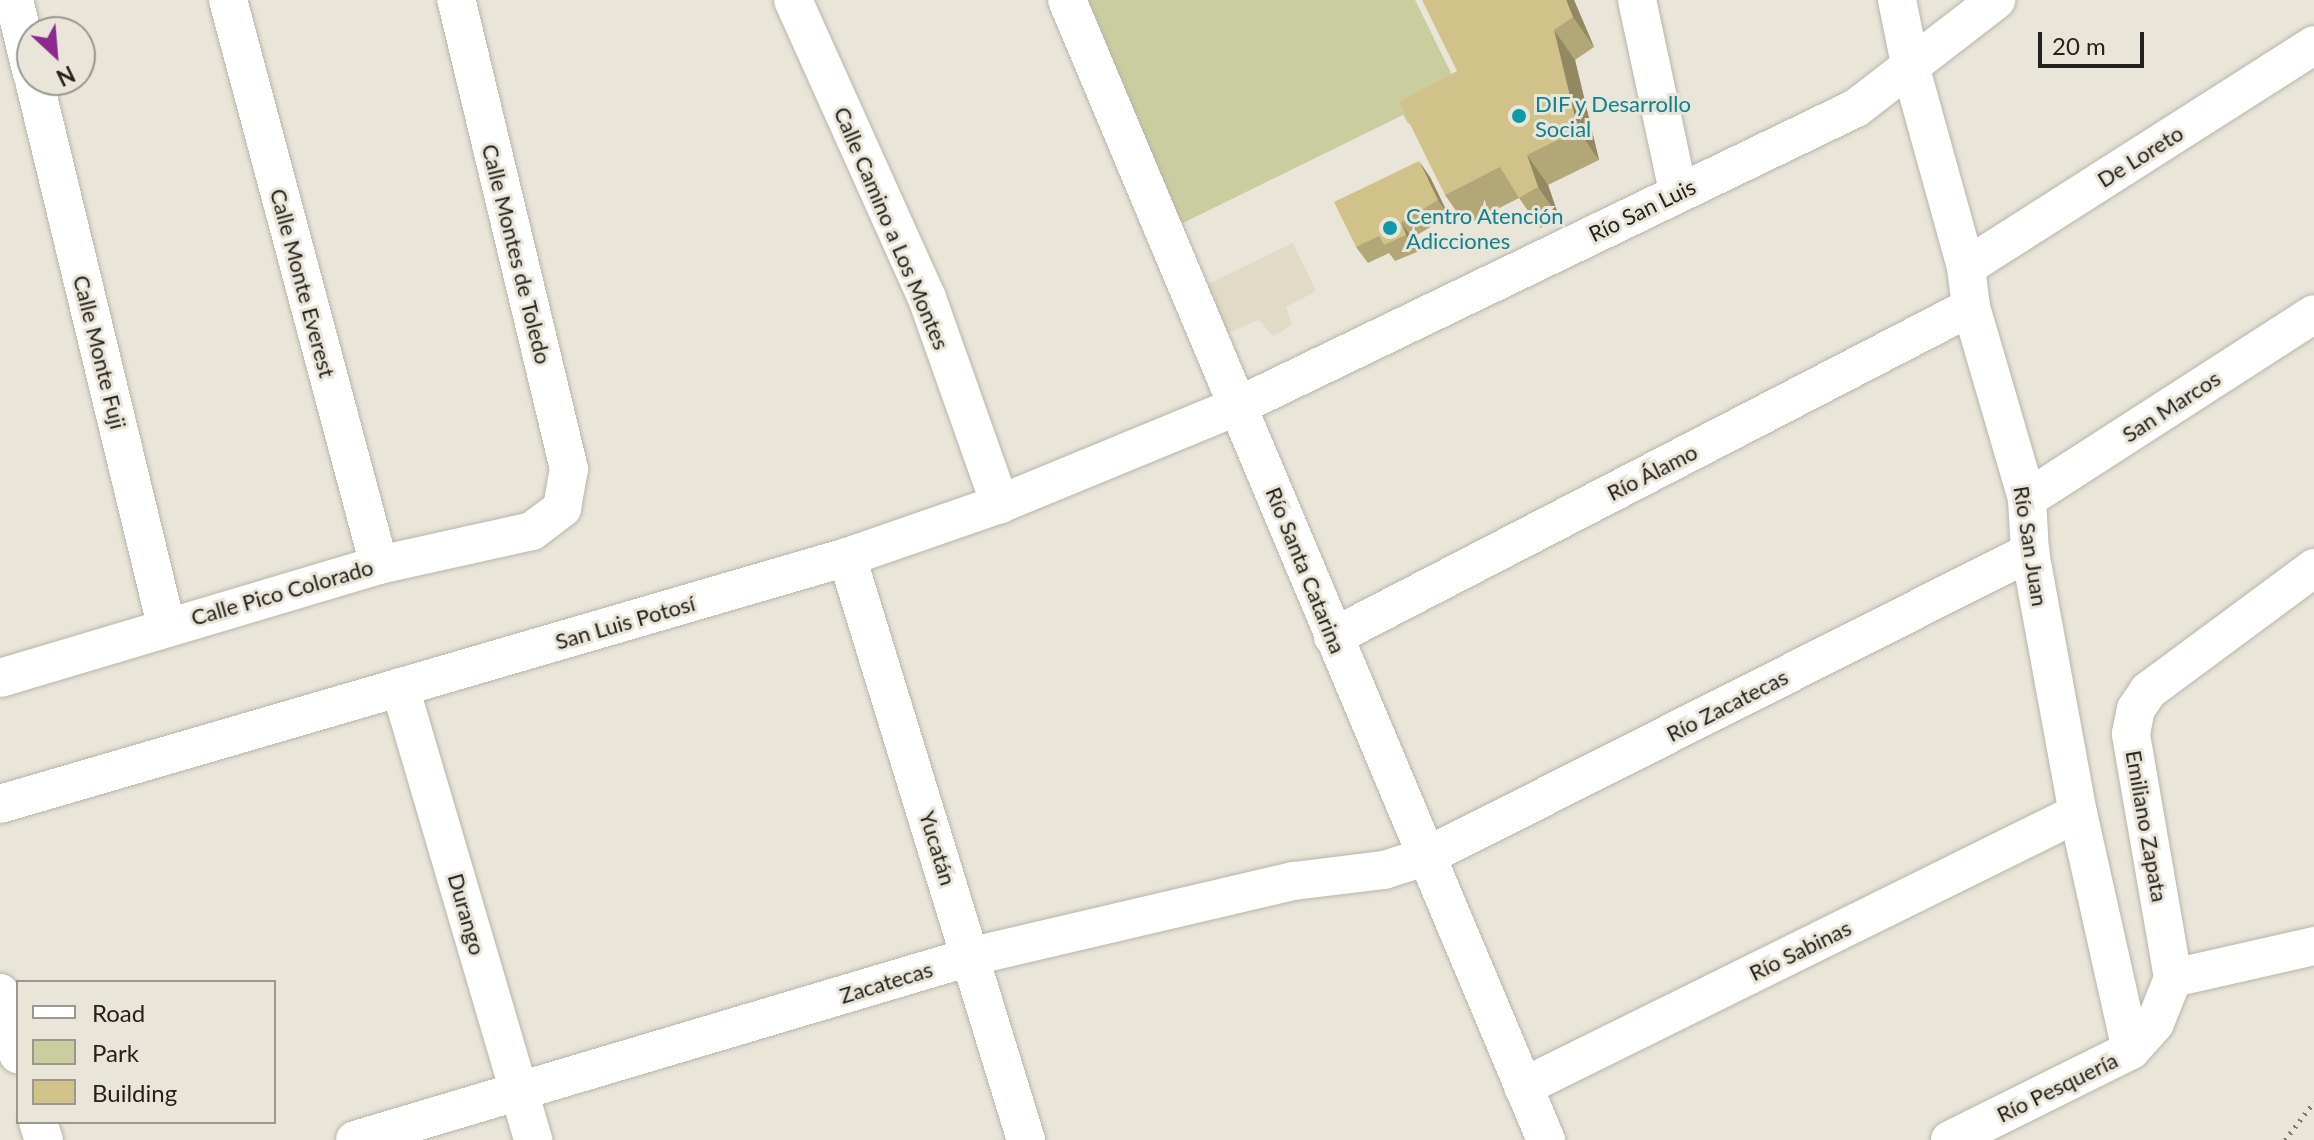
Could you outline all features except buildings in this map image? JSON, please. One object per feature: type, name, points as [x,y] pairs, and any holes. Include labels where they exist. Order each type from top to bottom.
[{"type":"street","name":"Calle Monte Everest","points":[[228,0],[379,565]]},
{"type":"street","name":"Calle Montes de Toledo","points":[[456,0],[569,469],[562,508]]},
{"type":"street","name":"Calle Camino a Los Montes","points":[[793,0],[927,298],[1000,504]]},
{"type":"street","name":"Río Santa Catarina","points":[[1067,0],[1546,1140]]},
{"type":"street","points":[[1637,0],[1678,192]]},
{"type":"street","name":"Río San Juan","points":[[1897,0],[1911,69],[1966,267],[1971,307],[2027,499],[2030,552],[2078,813],[2143,1036]]},
{"type":"street","name":"Río San Luis","points":[[1238,406],[1856,108],[1911,69],[1996,0]]},
{"type":"street","name":"De Loreto","points":[[1966,267],[2314,45]]},
{"type":"street","name":"Calle Monte Fuji","points":[[38,96],[166,625]]},
{"type":"street","name":"Río Álamo","points":[[1333,637],[1971,307]]},
{"type":"street","name":"San Marcos","points":[[2027,499],[2314,314]]},
{"type":"street","name":"San Luis Potosí","points":[[0,804],[847,557],[1000,504],[1238,406]]},
{"type":"street","name":"Calle Pico Colorado","points":[[0,678],[166,625],[379,565],[532,531],[562,508]]},
{"type":"street","name":"Río Zacatecas","points":[[1425,857],[2030,552]]},
{"type":"street","name":"Yucatán","points":[[847,557],[973,956],[1026,1140]]},
{"type":"street","name":"Emiliano Zapata","points":[[2173,978],[2131,734],[2136,709],[2148,691],[2314,568]]},
{"type":"street","name":"Durango","points":[[400,687],[533,1140]]},
{"type":"street","name":"Río Sabinas","points":[[1523,1087],[2078,813]]},
{"type":"street","name":"Zacatecas","points":[[355,1140],[973,956],[1294,881],[1384,870],[1425,857]]},
{"type":"street","points":[[2143,1036],[2173,978],[2314,946]]},
{"type":"street","points":[[0,993],[16,1047]]},
{"type":"street","name":"Río Pesquería","points":[[1950,1140],[2143,1036]]},
{"type":"path","points":[[2285,1140],[2314,1102]]},
{"type":"shaded area","points":[[1293,243],[1316,291],[1286,307],[1292,325],[1273,336],[1259,320],[1228,333],[1208,284]]},
{"type":"green space","points":[[1081,0],[1415,0],[1463,97],[1408,124],[1403,115],[1175,227]]},
{"type":"place","name":"DIF y Desarrollo Social","points":[[1519,116]]},
{"type":"place","name":"Centro Atención Adicciones","points":[[1390,228]]}]
